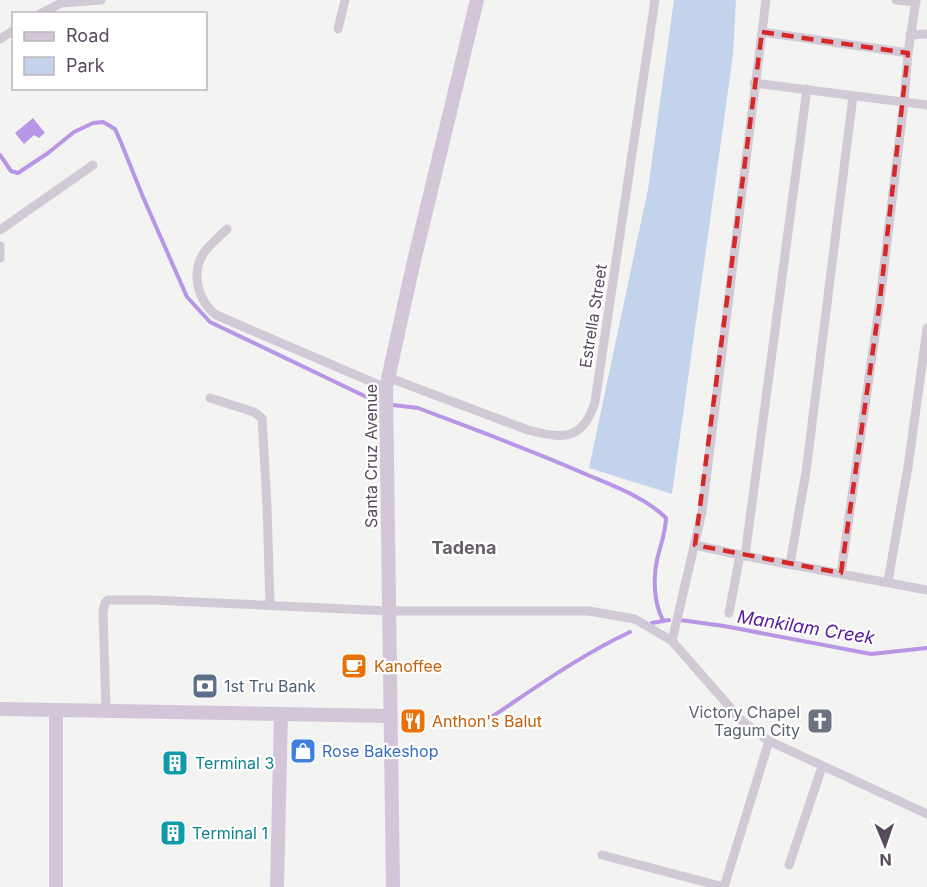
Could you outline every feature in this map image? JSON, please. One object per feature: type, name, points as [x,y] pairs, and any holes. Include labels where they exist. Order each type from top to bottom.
[{"type":"street","points":[[44,12],[61,3],[100,0]]},
{"type":"street","points":[[338,29],[345,0]]},
{"type":"street","name":"Santa Cruz Avenue","points":[[393,887],[387,383],[477,0]]},
{"type":"street","name":"Estrella Street","points":[[227,229],[204,253],[198,264],[198,285],[207,308],[216,315],[387,383],[528,430],[549,436],[564,437],[573,434],[582,428],[590,417],[595,402],[655,0]]},
{"type":"street","points":[[672,641],[682,589],[702,512],[766,0]]},
{"type":"street","points":[[841,573],[877,319],[910,35],[916,1],[896,0]]},
{"type":"street","points":[[762,32],[908,53]]},
{"type":"street","points":[[910,35],[927,34]]},
{"type":"street","points":[[754,82],[927,105]]},
{"type":"street","points":[[729,613],[743,556],[807,89]]},
{"type":"street","points":[[790,564],[806,472],[854,96]]},
{"type":"street","points":[[0,230],[93,165]]},
{"type":"street","points":[[0,246],[0,258]]},
{"type":"street","points":[[888,581],[908,467],[927,328]]},
{"type":"street","points":[[210,398],[254,412],[262,418],[270,604]]},
{"type":"street","points":[[695,545],[927,590]]},
{"type":"street","points":[[106,711],[103,611],[108,600],[389,610],[589,611],[635,619],[672,641],[742,721],[769,741],[927,814]]},
{"type":"street","points":[[0,709],[390,716]]},
{"type":"street","points":[[56,710],[56,887]]},
{"type":"street","points":[[278,887],[281,714]]},
{"type":"street","points":[[602,855],[724,887],[769,741]]},
{"type":"street","points":[[789,865],[822,767]]},
{"type":"highlighted area","points":[[762,32],[908,53],[879,308],[841,573],[695,545]]},
{"type":"green space","points":[[674,0],[736,0],[733,55],[672,494],[589,468],[648,189]]},
{"type":"shaded area","points":[[33,118],[45,133],[39,138],[34,135],[24,144],[15,133]]},
{"type":"waterway","points":[[0,155],[11,171],[18,173],[74,132],[93,123],[103,122],[115,129],[187,297],[210,322],[377,402]]},
{"type":"waterway","points":[[393,405],[418,408],[526,449],[620,489],[658,511],[666,518],[655,575],[656,599],[663,620]]},
{"type":"waterway","name":"Mankilam Creek","points":[[652,623],[669,620]]},
{"type":"waterway","name":"Mankilam Creek","points":[[680,620],[724,626],[871,654],[927,648]]},
{"type":"waterway","points":[[493,716],[577,661],[630,632]]},
{"type":"place","name":"Kanoffee","points":[[354,666]]},
{"type":"place","name":"1st Tru Bank","points":[[205,686]]},
{"type":"place","name":"Anthon's Balut","points":[[413,721]]},
{"type":"place","name":"Victory Chapel Tagum City","points":[[820,721]]},
{"type":"place","name":"Rose Bakeshop","points":[[303,751]]},
{"type":"place","name":"Terminal 3","points":[[175,763]]},
{"type":"place","name":"Terminal 1","points":[[173,833]]},
{"type":"district","name":"Tadena","points":[[464,547]]}]
